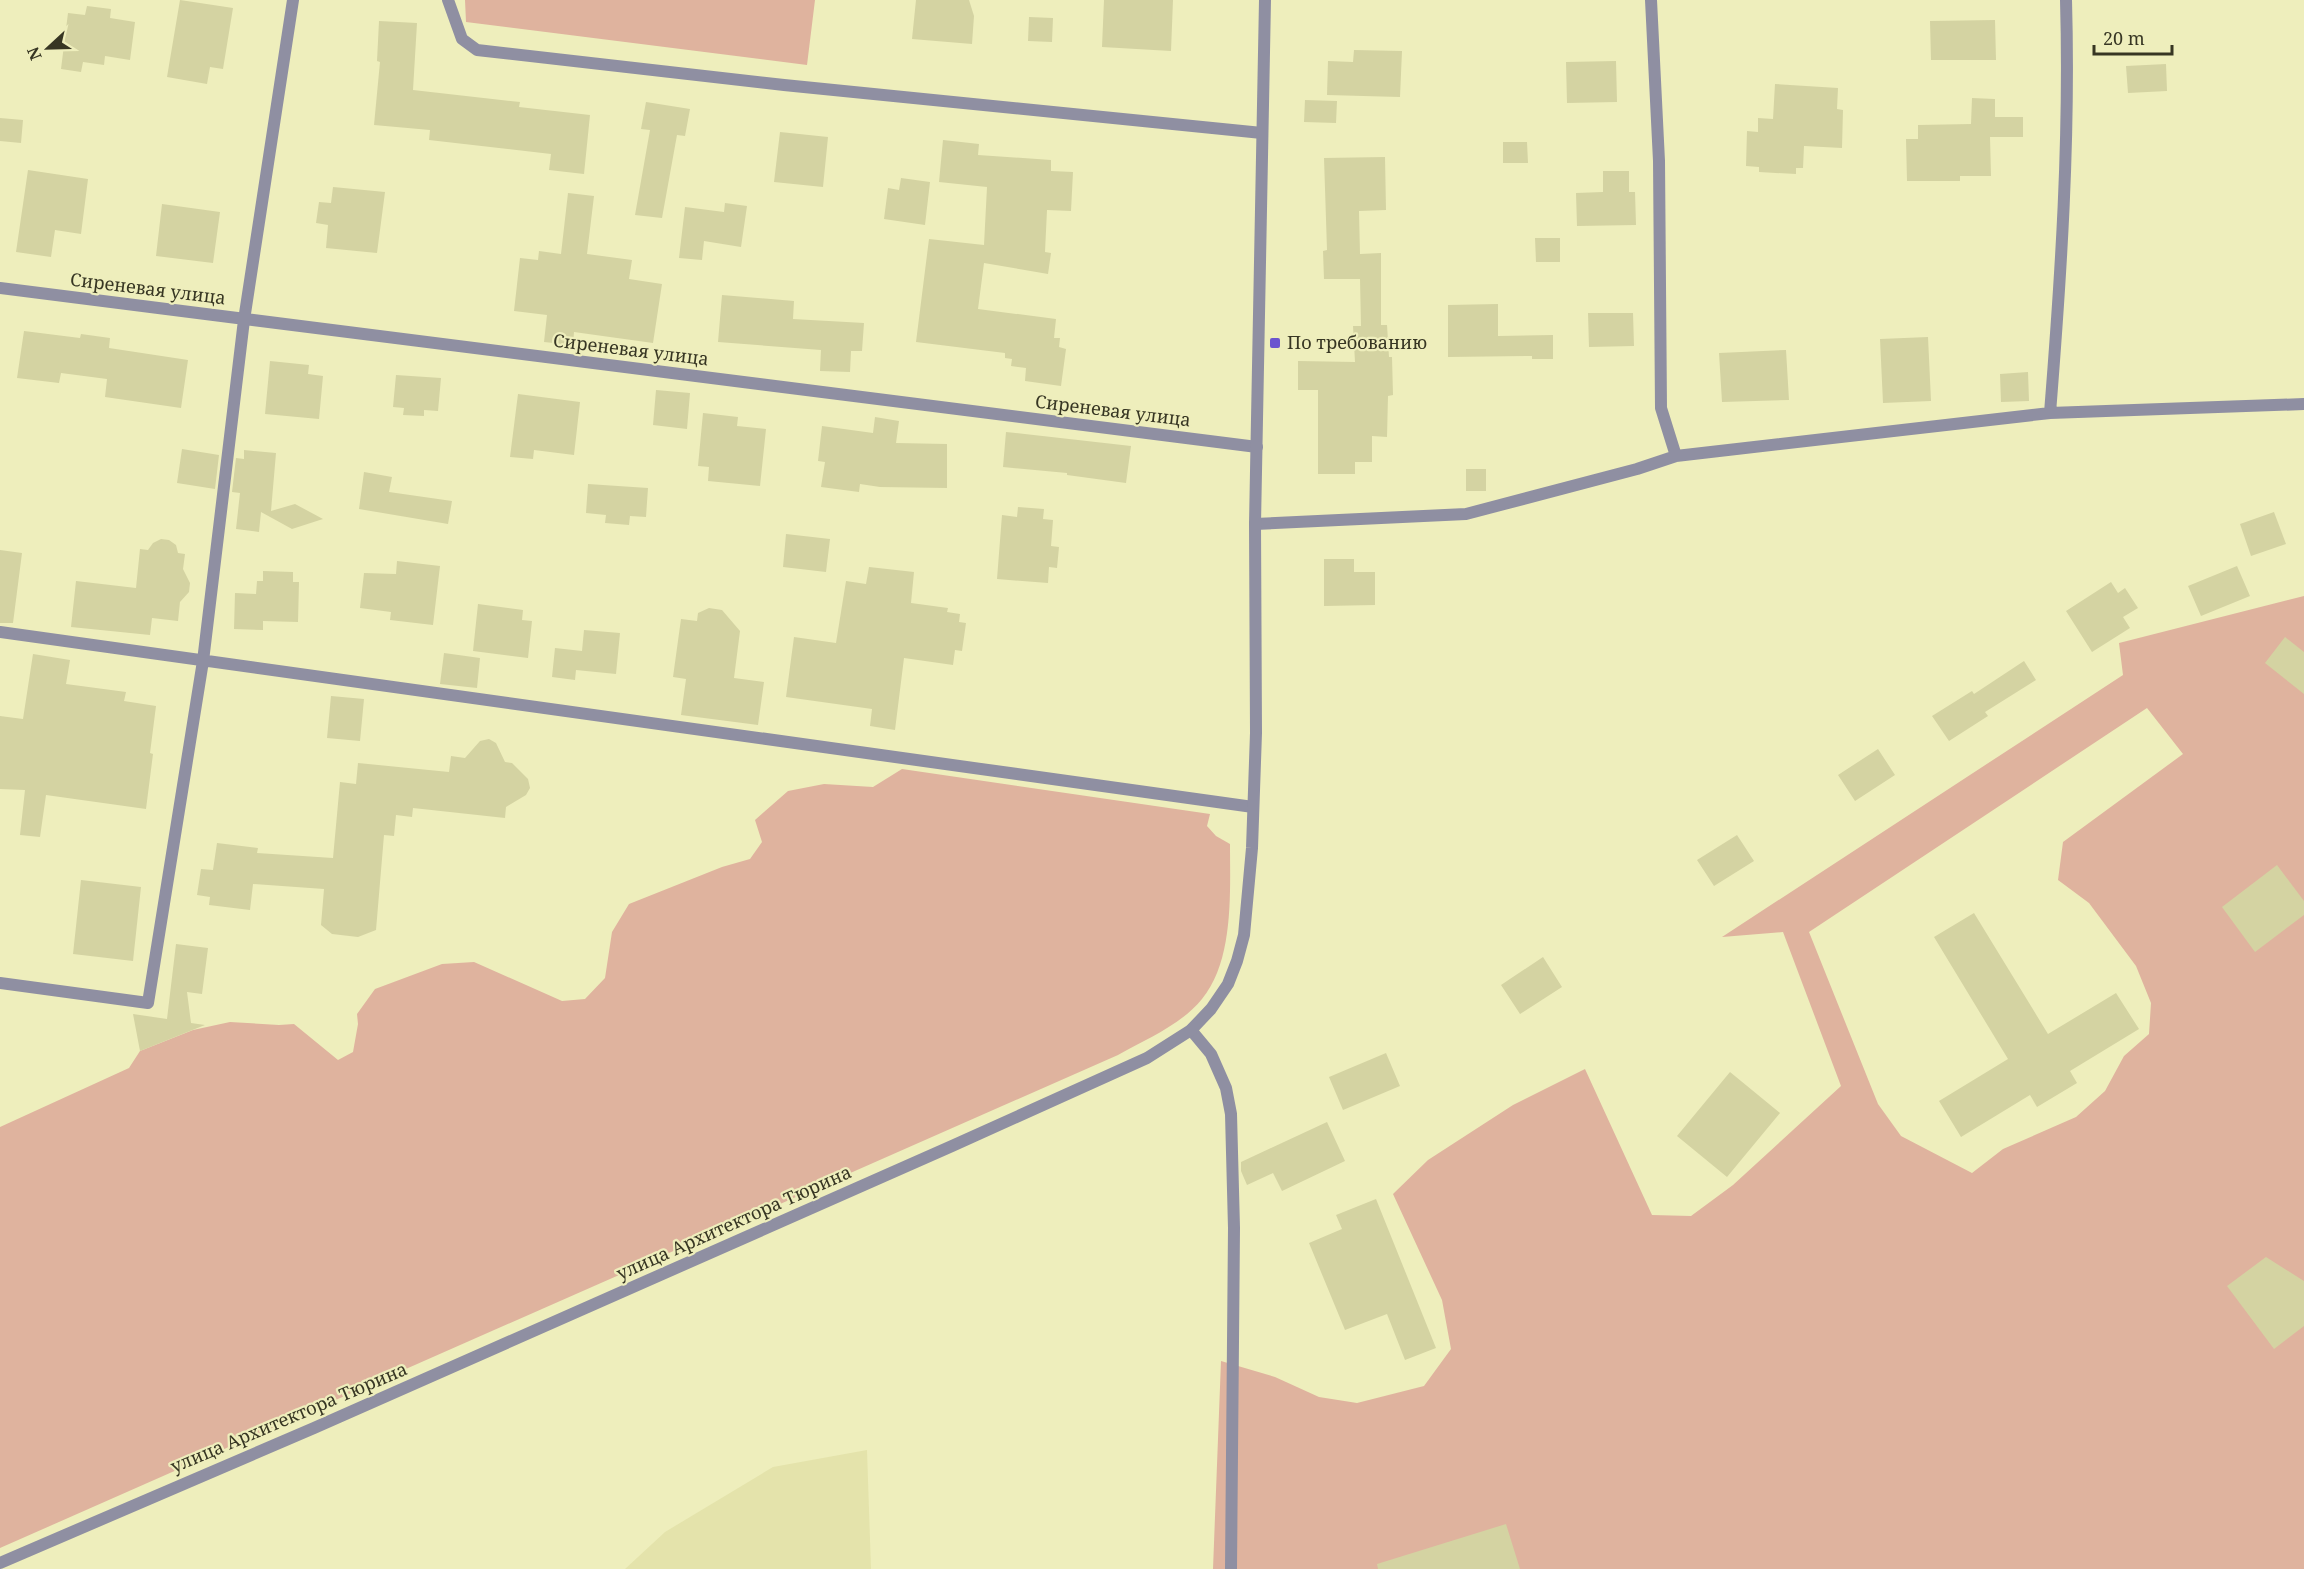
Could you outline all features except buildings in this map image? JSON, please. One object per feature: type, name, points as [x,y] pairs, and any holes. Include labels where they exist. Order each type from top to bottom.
[{"type":"street","points":[[0,983],[148,1003],[203,660],[244,320],[293,0]]},
{"type":"street","points":[[448,0],[462,39],[477,50],[784,85],[1262,133]]},
{"type":"street","name":"улица Архитектора Тюрина","points":[[0,1563],[314,1428],[1147,1058],[1191,1030],[1211,1009],[1228,984],[1238,961],[1244,934],[1252,848],[1256,733],[1255,524],[1265,0]]},
{"type":"street","points":[[1652,0],[1659,160],[1661,408],[1676,456]]},
{"type":"street","points":[[2050,413],[2061,257],[2068,64],[2066,0]]},
{"type":"street","name":"Сиреневая улица","points":[[0,288],[1257,447]]},
{"type":"street","points":[[1255,524],[1466,514],[1637,469],[1676,456],[2050,413],[2304,404]]},
{"type":"street","points":[[0,632],[1253,807]]},
{"type":"street","points":[[1191,1030],[1215,1063],[1226,1088],[1231,1114],[1234,1228],[1231,1569]]},
{"type":"shaded area","points":[[465,0],[815,0],[807,65],[466,22]]},
{"type":"shaded area","points":[[2304,596],[2304,1569],[1213,1569],[1221,1361],[1275,1377],[1319,1397],[1357,1403],[1424,1386],[1451,1349],[1442,1300],[1393,1194],[1428,1160],[1513,1105],[1585,1069],[1652,1215],[1691,1216],[1733,1185],[1841,1086],[1783,932],[1722,937],[2123,675],[2119,643]],"holes":[[[2147,708],[2183,754],[2063,842],[2058,880],[2089,903],[2136,966],[2151,1003],[2149,1034],[2124,1056],[2105,1091],[2076,1117],[2003,1149],[1972,1173],[1901,1136],[1878,1104],[1809,932]]]},
{"type":"shaded area","points":[[902,769],[1210,814],[1207,826],[1216,836],[1230,844],[1230,904],[1225,946],[1220,965],[1202,999],[1174,1024],[1118,1055],[0,1548],[0,1127],[129,1068],[140,1051],[193,1030],[230,1022],[294,1024],[338,1060],[353,1052],[358,1024],[357,1014],[375,989],[442,964],[474,962],[562,1001],[585,999],[605,978],[612,932],[629,904],[722,867],[750,859],[762,842],[755,820],[788,791],[824,784],[873,787]]},
{"type":"shaded area","points":[[867,1450],[871,1569],[625,1569],[665,1532],[773,1467]]},
{"type":"place","name":"По требованию","points":[[1275,343]]}]
